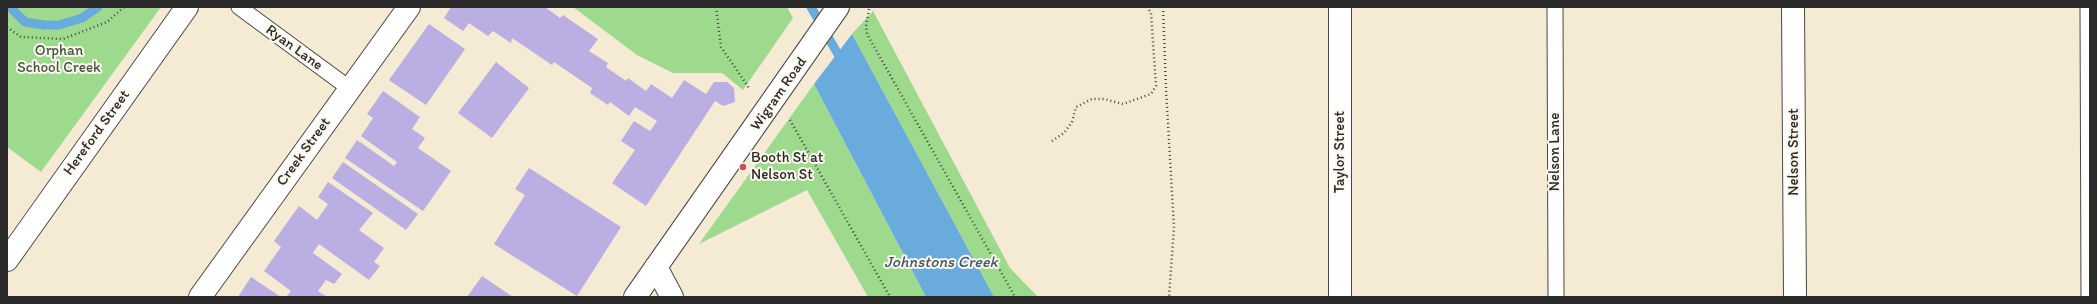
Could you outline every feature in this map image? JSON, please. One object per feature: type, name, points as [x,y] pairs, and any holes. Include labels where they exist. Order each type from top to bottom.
[{"type":"street","name":"Hereford Street","points":[[7,260],[188,7]]},
{"type":"street","name":"Creek Street","points":[[200,297],[349,88],[409,7]]},
{"type":"street","name":"Wigram Road","points":[[635,297],[838,7]]},
{"type":"street","name":"Taylor Street","points":[[1340,7],[1340,297]]},
{"type":"street","name":"Nelson Street","points":[[1793,7],[1795,297]]},
{"type":"street","points":[[656,267],[672,297]]},
{"type":"lane","name":"Ryan Lane","points":[[239,7],[349,88]]},
{"type":"lane","name":"Nelson Lane","points":[[1555,7],[1556,297]]},
{"type":"lane","points":[[2088,7],[2089,297]]},
{"type":"path","points":[[7,27],[21,37],[63,39],[107,22],[124,7]]},
{"type":"path","points":[[716,7],[721,47],[751,92]]},
{"type":"path","points":[[1052,141],[1064,133],[1072,122],[1076,107],[1092,99],[1104,99],[1123,104],[1151,94],[1156,86],[1151,13],[1146,7]]},
{"type":"path","points":[[1164,7],[1166,89],[1174,227],[1169,297]]},
{"type":"path","points":[[869,9],[866,26],[867,34],[1015,297]]},
{"type":"path","points":[[787,114],[890,297]]},
{"type":"green space","name":"Orphan School Creek","points":[[7,7],[161,7],[41,172],[7,147]]},
{"type":"green space","points":[[573,7],[787,7],[793,18],[743,90],[722,73],[673,73],[637,55]]},
{"type":"green space","points":[[873,11],[1010,268],[1038,297],[994,297],[852,34]]},
{"type":"green space","points":[[814,84],[926,297],[868,297],[807,190],[699,244]]},
{"type":"water","name":"Johnstons Creek","points":[[852,34],[994,297],[926,297],[814,84]]},
{"type":"building","points":[[451,7],[545,7],[560,18],[563,15],[598,39],[589,51],[608,63],[606,67],[626,81],[628,78],[646,91],[651,84],[672,98],[684,80],[706,94],[714,82],[727,82],[734,88],[735,102],[723,106],[715,101],[646,206],[612,183],[635,150],[621,141],[634,121],[650,131],[657,121],[635,107],[629,116],[610,102],[608,105],[590,93],[592,88],[554,62],[552,65],[512,38],[511,43],[493,31],[488,36],[469,23],[463,31],[444,18]]},
{"type":"building","points":[[429,24],[465,49],[426,105],[389,80]]},
{"type":"building","points":[[496,62],[529,88],[492,138],[458,113]]},
{"type":"building","points":[[383,91],[420,117],[412,129],[425,138],[418,148],[451,171],[423,211],[345,158],[357,140],[394,166],[397,162],[361,136],[373,118],[367,114]]},
{"type":"building","points":[[343,162],[418,214],[406,230],[332,178]]},
{"type":"building","points":[[529,168],[621,227],[577,296],[494,244],[525,195],[515,189]]},
{"type":"building","points":[[328,182],[373,213],[359,230],[384,248],[374,262],[380,266],[369,280],[319,244],[313,253],[342,274],[334,284],[326,280],[318,291],[327,297],[286,297],[291,291],[264,271],[281,247],[274,241],[299,206],[317,220],[328,204],[318,197]]},
{"type":"building","points":[[482,276],[513,297],[467,297]]},
{"type":"building","points":[[251,277],[281,297],[238,297]]},
{"type":"waterway","name":"Orphan School Creek","points":[[10,7],[25,22],[44,25],[59,25],[82,18],[98,7]]},
{"type":"waterway","name":"Johnstons Creek","points":[[811,7],[843,63]]},
{"type":"place","name":"Booth St at Nelson St","points":[[743,167]]}]
